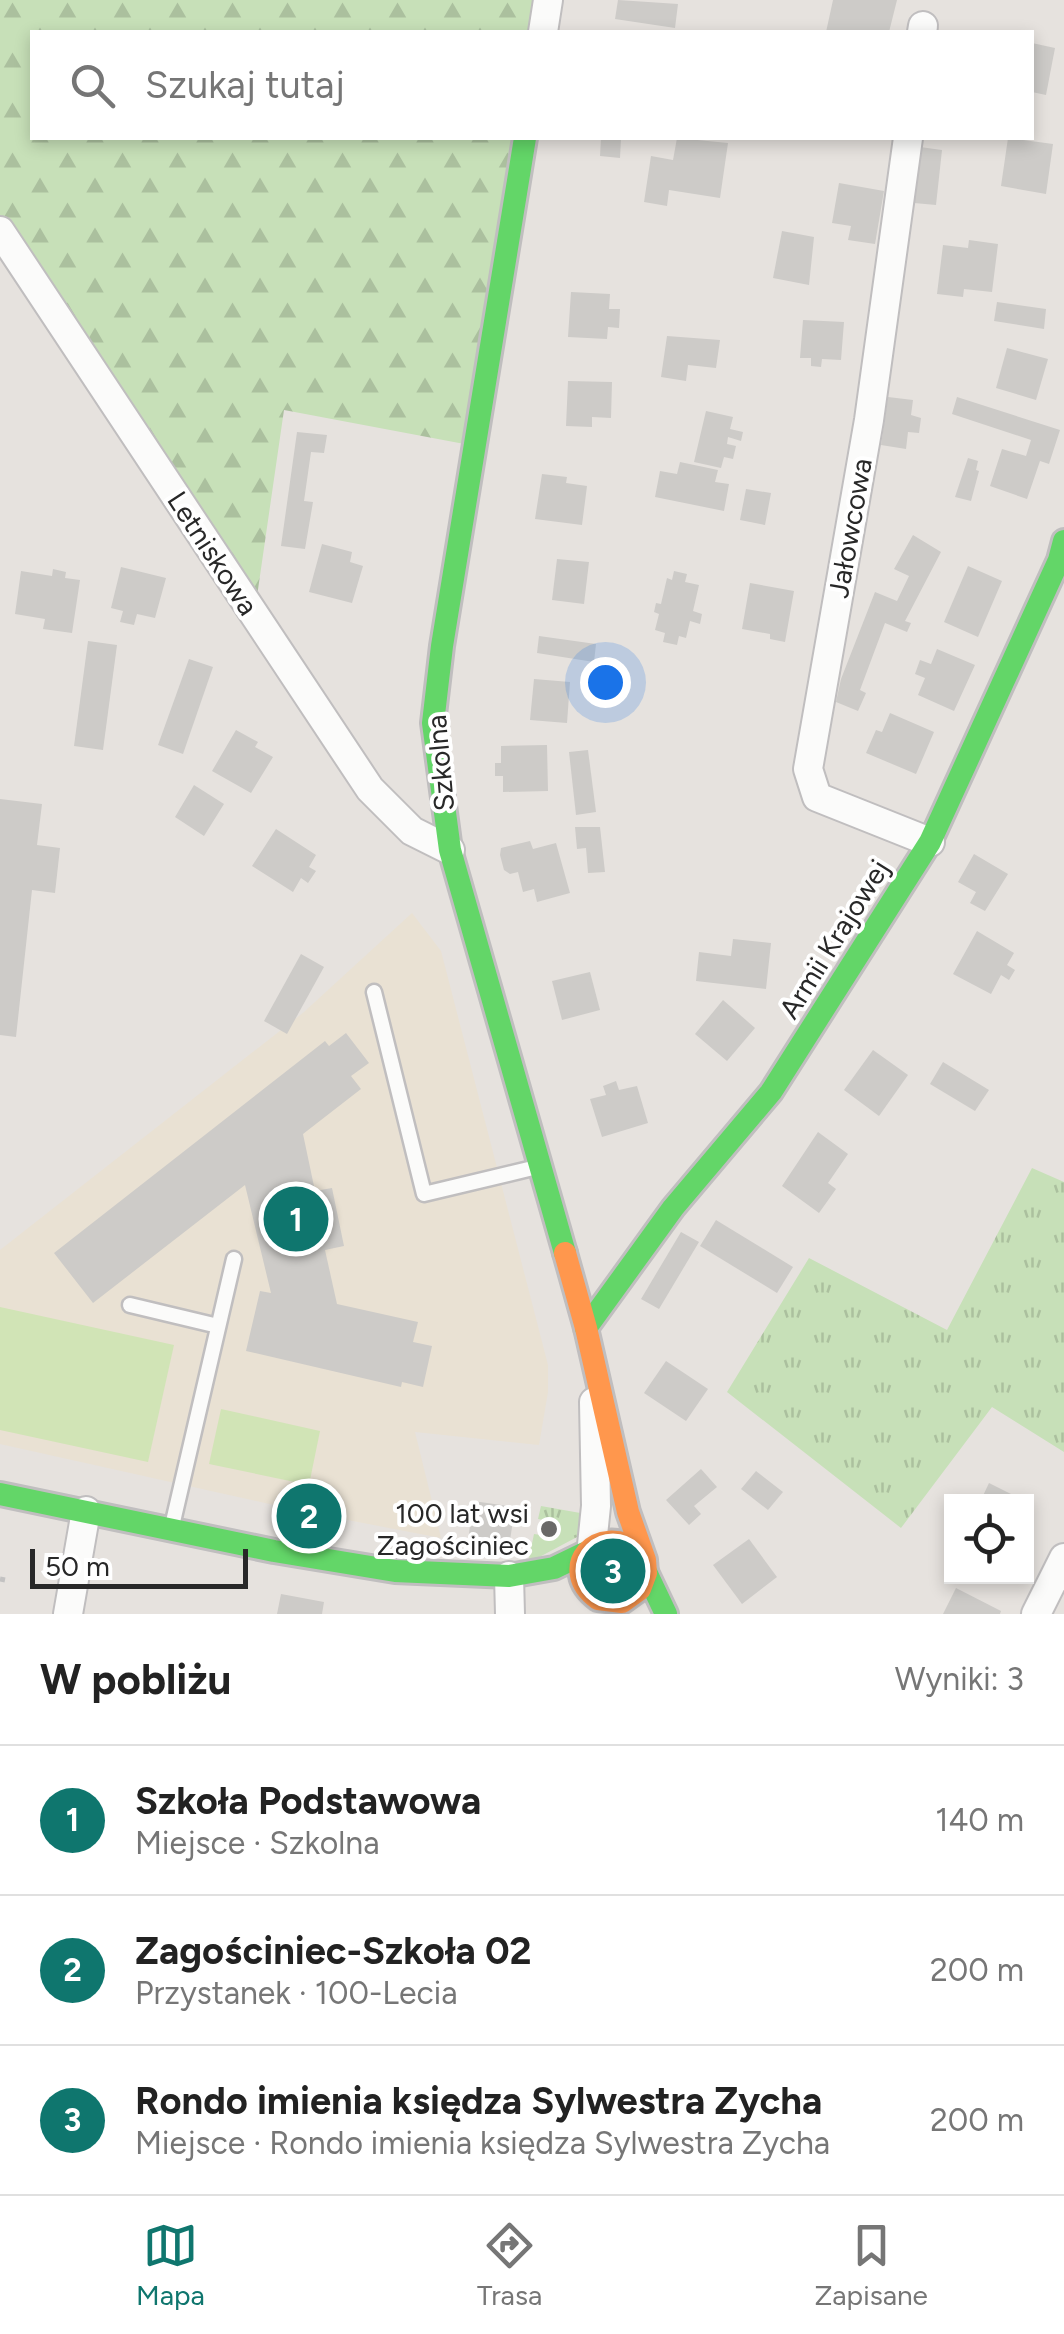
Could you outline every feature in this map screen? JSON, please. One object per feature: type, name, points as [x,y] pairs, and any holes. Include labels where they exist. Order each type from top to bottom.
[{"type":"street","points":[[543,30],[548,0]]},
{"type":"street","name":"Szkolna","points":[[526,140],[442,646],[433,723],[450,850],[586,1328],[594,1376],[643,1562],[666,1614]]},
{"type":"street","name":"Jałowcowa","points":[[908,140],[869,420],[808,769],[817,796],[930,842]]},
{"type":"street","name":"Letniskowa","points":[[0,231],[370,790],[412,831],[450,850]]},
{"type":"street","name":"Armii Krajowej","points":[[586,1328],[674,1208],[771,1092],[930,842],[1062,552]]},
{"type":"street","name":"Szkolna","points":[[589,1549],[596,1506],[594,1376]]},
{"type":"street","points":[[0,1494],[395,1571],[504,1597]]},
{"type":"street","points":[[68,1614],[86,1511]]},
{"type":"street","points":[[395,1571],[441,1590],[504,1597],[613,1538],[633,1544],[643,1562],[644,1582],[630,1599],[607,1604],[562,1593]]},
{"type":"street","points":[[589,1549],[580,1574],[607,1604]]},
{"type":"street","points":[[1036,1614],[1064,1558]]},
{"type":"lane","points":[[374,992],[424,1194],[540,1166]]},
{"type":"lane","points":[[171,1530],[234,1259]]},
{"type":"lane","points":[[130,1305],[218,1326]]},
{"type":"shaded area","points":[[412,913],[441,951],[548,1365],[548,1392],[539,1445],[415,1432],[441,1538],[0,1444],[0,1250],[304,1012]]},
{"type":"green space","points":[[0,0],[548,0],[543,30],[30,30],[30,140],[525,140],[475,446],[284,410],[254,617],[0,231]]},
{"type":"green space","points":[[1032,1168],[1064,1182],[1064,1452],[992,1407],[901,1528],[727,1392],[809,1258],[947,1330]]},
{"type":"green space","points":[[0,1307],[174,1345],[148,1462],[0,1430]]},
{"type":"green space","points":[[221,1409],[320,1431],[309,1485],[209,1464]]},
{"type":"green space","points":[[541,1506],[586,1514],[579,1536],[528,1563],[534,1534],[555,1537],[558,1523],[538,1519]]},
{"type":"building","points":[[618,0],[678,4],[675,28],[615,19]]},
{"type":"building","points":[[833,0],[897,0],[890,30],[826,30]]},
{"type":"building","points":[[1034,43],[1055,48],[1046,95],[1034,92]]},
{"type":"building","points":[[601,140],[621,140],[620,158],[600,156]]},
{"type":"building","points":[[677,140],[728,143],[720,198],[669,190],[667,206],[644,202],[651,156],[673,160]]},
{"type":"building","points":[[1008,140],[1053,144],[1046,194],[1001,186]]},
{"type":"building","points":[[920,147],[942,150],[936,205],[914,203]]},
{"type":"building","points":[[839,183],[884,191],[875,244],[848,240],[851,226],[832,223]]},
{"type":"building","points":[[782,231],[814,237],[809,285],[773,278]]},
{"type":"building","points":[[969,240],[998,244],[992,292],[964,289],[963,297],[937,294],[943,245],[968,248]]},
{"type":"building","points":[[571,292],[610,294],[609,309],[620,309],[619,328],[608,327],[607,339],[568,337]]},
{"type":"building","points":[[997,302],[1046,309],[1044,329],[994,321]]},
{"type":"building","points":[[803,320],[844,322],[841,360],[822,359],[821,367],[811,366],[811,358],[800,358]]},
{"type":"building","points":[[667,336],[720,340],[716,368],[688,365],[686,381],[661,377]]},
{"type":"building","points":[[1007,348],[1048,359],[1036,400],[996,388]]},
{"type":"building","points":[[568,381],[612,382],[611,418],[592,417],[592,427],[566,426]]},
{"type":"building","points":[[888,397],[913,400],[911,415],[921,418],[919,433],[908,432],[906,449],[881,445]]},
{"type":"building","points":[[957,397],[1060,430],[1049,464],[1040,461],[1027,499],[990,486],[1002,449],[1026,456],[1031,440],[952,414]]},
{"type":"building","points":[[706,411],[733,417],[730,429],[743,432],[741,441],[728,437],[727,444],[736,446],[733,459],[724,457],[721,468],[694,462]]},
{"type":"building","points":[[297,432],[327,435],[324,453],[311,452],[304,501],[313,502],[305,549],[281,546]]},
{"type":"building","points":[[968,458],[978,461],[979,471],[971,501],[955,497]]},
{"type":"building","points":[[680,462],[718,470],[715,482],[729,484],[724,511],[655,497],[660,471],[677,474]]},
{"type":"building","points":[[542,474],[567,477],[566,483],[587,486],[582,525],[535,519]]},
{"type":"building","points":[[746,489],[771,493],[765,525],[740,520]]},
{"type":"building","points":[[913,535],[941,552],[905,621],[911,623],[907,632],[885,623],[860,690],[866,693],[858,711],[836,702],[841,679],[875,592],[897,601],[909,576],[894,569]]},
{"type":"building","points":[[322,544],[352,552],[350,562],[363,566],[352,603],[309,592]]},
{"type":"building","points":[[557,559],[589,562],[584,604],[552,600]]},
{"type":"building","points":[[968,566],[1002,581],[978,637],[944,622]]},
{"type":"building","points":[[121,567],[166,578],[155,618],[137,614],[134,625],[120,622],[123,611],[111,608]]},
{"type":"building","points":[[53,569],[66,572],[65,578],[80,580],[72,633],[43,629],[45,619],[15,614],[21,571],[52,576]]},
{"type":"building","points":[[674,571],[687,574],[685,582],[699,585],[693,611],[702,614],[700,624],[690,621],[686,638],[679,636],[677,645],[663,642],[665,633],[655,630],[659,614],[654,612],[656,603],[661,604],[667,578],[672,580]]},
{"type":"building","points":[[750,583],[794,591],[785,642],[770,639],[770,634],[742,629]]},
{"type":"building","points":[[539,636],[596,644],[594,662],[537,653]]},
{"type":"building","points":[[88,641],[117,645],[103,750],[74,746]]},
{"type":"building","points":[[937,649],[975,665],[954,711],[918,695],[925,678],[915,674],[920,660],[931,664]]},
{"type":"building","points":[[189,659],[213,667],[183,754],[158,745]]},
{"type":"building","points":[[534,679],[570,682],[567,723],[530,720]]},
{"type":"building","points":[[890,713],[934,732],[916,774],[866,753],[876,730],[882,732]]},
{"type":"building","points":[[236,730],[258,742],[255,747],[273,757],[251,793],[212,771]]},
{"type":"building","points":[[547,745],[548,791],[503,792],[503,776],[495,776],[495,763],[501,763],[501,746]]},
{"type":"building","points":[[588,750],[596,812],[576,815],[569,752]]},
{"type":"building","points":[[194,785],[224,804],[204,836],[175,817]]},
{"type":"building","points":[[0,799],[42,804],[37,845],[60,848],[55,893],[32,890],[16,1037],[0,1035]]},
{"type":"building","points":[[575,827],[600,827],[605,872],[588,873],[586,848],[577,849]]},
{"type":"building","points":[[276,829],[316,855],[309,867],[316,871],[308,883],[301,878],[293,892],[252,866]]},
{"type":"building","points":[[530,841],[533,849],[556,843],[570,893],[537,902],[534,889],[523,892],[518,872],[510,874],[504,870],[501,848]]},
{"type":"building","points":[[974,854],[1008,874],[985,911],[970,903],[976,892],[958,882]]},
{"type":"building","points":[[977,931],[1014,953],[1007,965],[1015,970],[1009,980],[1001,975],[991,994],[953,974]]},
{"type":"building","points":[[733,939],[771,943],[766,989],[696,981],[699,952],[731,956]]},
{"type":"building","points":[[301,954],[324,967],[287,1034],[264,1021]]},
{"type":"building","points":[[590,972],[600,1010],[562,1020],[552,981]]},
{"type":"building","points":[[723,1000],[755,1028],[727,1061],[695,1034]]},
{"type":"building","points":[[346,1033],[369,1063],[351,1076],[361,1089],[303,1134],[315,1191],[332,1188],[344,1246],[325,1250],[337,1304],[418,1322],[413,1342],[432,1346],[423,1387],[402,1382],[401,1387],[246,1351],[260,1291],[271,1293],[245,1185],[93,1303],[54,1253],[325,1041],[329,1046]]},
{"type":"building","points":[[873,1050],[908,1075],[879,1116],[844,1090]]},
{"type":"building","points":[[943,1062],[989,1090],[975,1111],[930,1084]]},
{"type":"building","points":[[616,1081],[619,1090],[637,1086],[648,1123],[602,1137],[590,1099],[606,1095],[603,1086]]},
{"type":"building","points":[[818,1132],[848,1154],[828,1183],[836,1189],[819,1213],[782,1186]]},
{"type":"building","points":[[716,1220],[793,1267],[777,1293],[700,1246]]},
{"type":"building","points":[[681,1232],[699,1242],[659,1309],[641,1299]]},
{"type":"building","points":[[666,1361],[708,1389],[686,1421],[644,1393]]},
{"type":"building","points":[[701,1469],[717,1487],[694,1506],[701,1514],[689,1525],[666,1500]]},
{"type":"building","points":[[756,1471],[783,1492],[768,1510],[741,1489]]},
{"type":"building","points":[[989,1483],[1011,1494],[984,1494]]},
{"type":"building","points":[[473,1501],[515,1507],[509,1547],[468,1542]]},
{"type":"building","points":[[749,1539],[777,1577],[742,1604],[713,1565]]},
{"type":"building","points":[[956,1588],[1001,1611],[1000,1614],[943,1614]]},
{"type":"building","points":[[281,1594],[324,1602],[322,1614],[277,1614]]},
{"type":"traffic: fast","points":[[525,140],[442,646],[433,723],[450,850],[565,1253]]},
{"type":"traffic: fast","points":[[586,1328],[673,1208],[771,1092],[930,842],[1059,560],[1064,541]]},
{"type":"traffic: fast","points":[[0,1494],[274,1551],[395,1571],[509,1576],[554,1568],[585,1553]]},
{"type":"traffic: fast","points":[[646,1572],[666,1614]]},
{"type":"traffic: slow","points":[[565,1253],[646,1573],[640,1589],[622,1602],[598,1599],[586,1587],[581,1563],[597,1545],[624,1544],[640,1552]]},
{"type":"place","name":"Szkoła Podstawowa","points":[[296,1219]]},
{"type":"place","name":"Zagościniec-Szkoła 02","points":[[309,1516]]},
{"type":"place","name":"100 lat wsi Zagościniec","points":[[549,1529]]},
{"type":"place","name":"Rondo imienia księdza Sylwestra Zycha","points":[[613,1571]]}]
